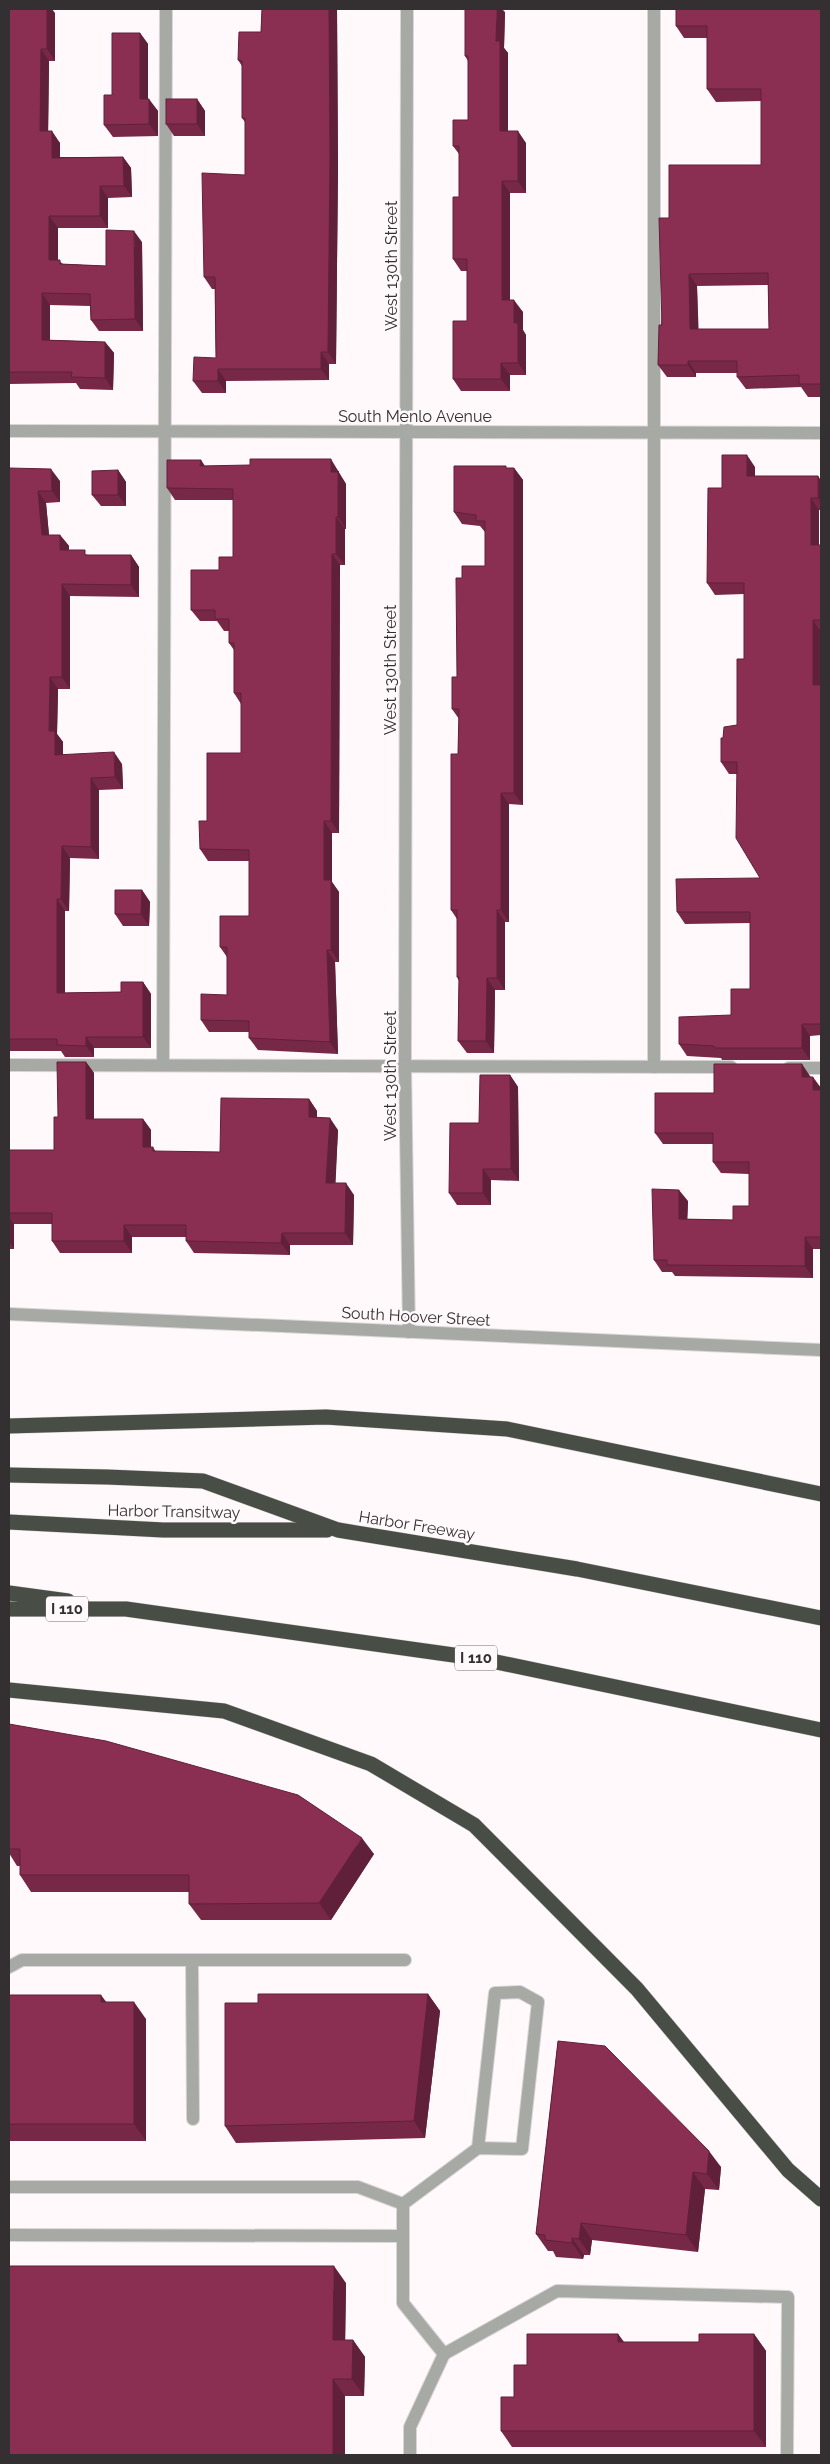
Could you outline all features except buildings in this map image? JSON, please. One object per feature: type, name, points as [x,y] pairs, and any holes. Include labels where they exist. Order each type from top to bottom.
[{"type":"highway","points":[[9,1426],[326,1417],[507,1429],[821,1494]]},
{"type":"highway","name":"Harbor Freeway","points":[[9,1475],[204,1481],[338,1530],[577,1569],[821,1618]]},
{"type":"highway","name":"Harbor Transitway","points":[[9,1522],[163,1530],[338,1530]]},
{"type":"highway","points":[[9,1593],[126,1610]]},
{"type":"highway","name":"I 110","points":[[9,1609],[126,1610],[482,1659],[821,1730]]},
{"type":"highway","points":[[9,1690],[224,1711],[371,1764],[474,1825],[637,1989],[788,2170],[821,2198]]},
{"type":"street","points":[[163,1065],[166,9]]},
{"type":"street","name":"West 130th Street","points":[[407,9],[405,1065],[409,1332]]},
{"type":"street","points":[[654,9],[654,1067]]},
{"type":"street","name":"South Menlo Avenue","points":[[9,430],[407,433],[821,433]]},
{"type":"street","points":[[9,1065],[405,1065],[743,1068]]},
{"type":"street","points":[[772,1068],[821,1068]]},
{"type":"street","name":"South Hoover Street","points":[[9,1314],[821,1350]]},
{"type":"street","points":[[9,1967],[22,1960],[405,1960]]},
{"type":"street","points":[[192,1960],[193,2119]]},
{"type":"street","points":[[403,2204],[478,2148],[522,2149],[538,2002],[520,1992],[495,1993],[478,2148]]},
{"type":"street","points":[[9,2187],[358,2187],[403,2204]]},
{"type":"street","points":[[403,2204],[403,2302],[444,2354]]},
{"type":"street","points":[[9,2235],[403,2236]]},
{"type":"street","points":[[410,2455],[410,2427],[444,2354],[557,2291],[788,2297],[787,2455]]}]
